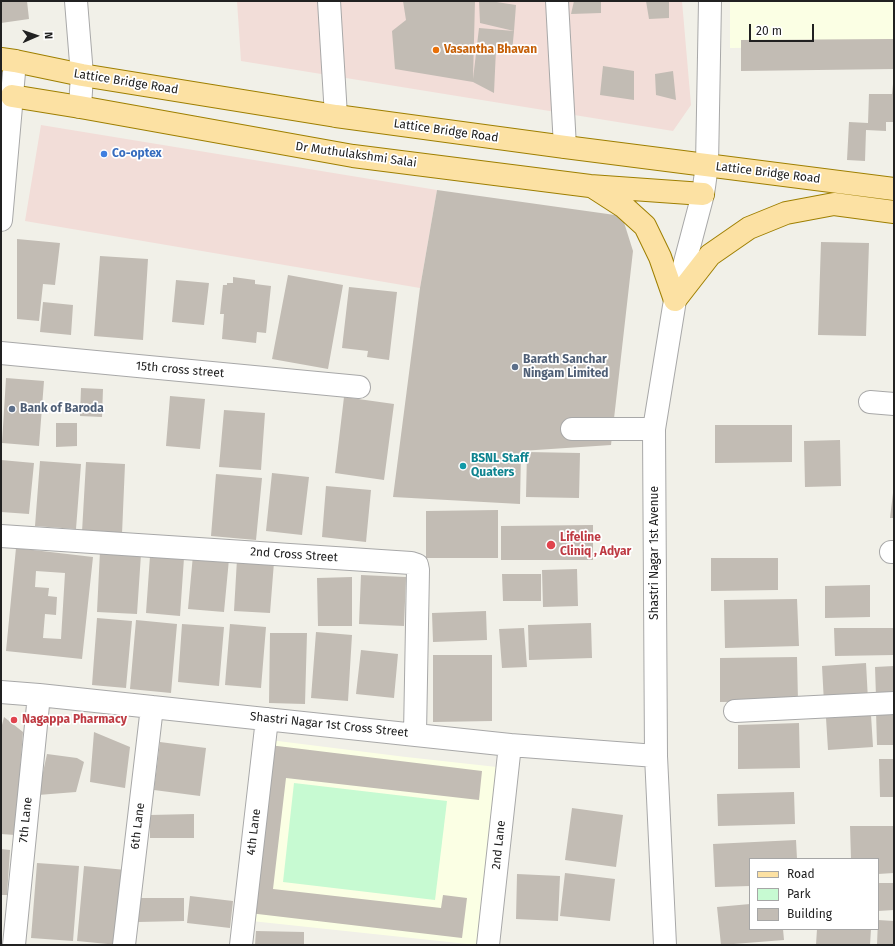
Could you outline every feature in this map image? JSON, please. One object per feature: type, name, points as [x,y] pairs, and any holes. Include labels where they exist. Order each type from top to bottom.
[{"type":"main road","name":"Lattice Bridge Road","points":[[8,60],[82,75],[336,116],[707,166],[894,189]]},
{"type":"main road","name":"Dr Muthulakshmi Salai","points":[[12,96],[353,156],[590,186],[703,194]]},
{"type":"main road","points":[[590,186],[624,207],[645,226],[660,257],[675,300]]},
{"type":"main road","points":[[675,300],[710,255],[749,228],[786,213],[834,204],[894,212]]},
{"type":"street","points":[[76,1],[82,75],[80,107]]},
{"type":"street","points":[[328,1],[336,116]]},
{"type":"street","points":[[557,1],[565,147]]},
{"type":"street","name":"Shastri Nagar 1st Avenue","points":[[665,945],[656,756],[654,429],[675,300],[703,194],[707,166],[710,1]]},
{"type":"street","points":[[1,220],[12,96],[8,60]]},
{"type":"street","name":"15th cross street","points":[[1,353],[359,387]]},
{"type":"street","points":[[870,402],[894,404]]},
{"type":"street","points":[[572,429],[654,429]]},
{"type":"street","name":"2nd Cross Street","points":[[1,536],[411,563],[416,565],[418,570],[415,734]]},
{"type":"street","name":"Shastri Nagar 1st Cross Street","points":[[1,692],[510,745],[656,756]]},
{"type":"street","name":"7th Lane","points":[[14,945],[39,695]]},
{"type":"street","points":[[735,711],[894,703]]},
{"type":"street","name":"6th Lane","points":[[124,945],[152,707]]},
{"type":"street","name":"4th Lane","points":[[241,945],[267,719]]},
{"type":"street","name":"2nd Lane","points":[[488,945],[510,745]]},
{"type":"shaded area","points":[[237,1],[682,1],[691,105],[673,131],[241,61]]},
{"type":"shaded area","points":[[730,1],[894,1],[894,46],[730,48]]},
{"type":"shaded area","points":[[41,125],[437,190],[420,288],[25,221]]},
{"type":"shaded area","points":[[262,739],[497,767],[477,945],[242,920]]},
{"type":"green space","points":[[294,783],[447,801],[435,900],[283,882]]},
{"type":"building","points":[[1,1],[27,1],[29,19],[1,23]]},
{"type":"building","points":[[403,1],[475,1],[473,79],[479,28],[514,31],[512,52],[496,49],[494,93],[473,82],[395,69],[392,31],[406,20]]},
{"type":"building","points":[[479,1],[516,5],[514,31],[480,23]]},
{"type":"building","points":[[574,1],[601,1],[601,13],[571,14]]},
{"type":"building","points":[[646,1],[669,1],[669,18],[649,19]]},
{"type":"building","points":[[894,39],[894,69],[741,71],[741,40]]},
{"type":"building","points":[[603,66],[634,71],[634,100],[600,95]]},
{"type":"building","points":[[673,71],[676,100],[656,95],[655,74]]},
{"type":"building","points":[[893,84],[894,122],[886,122],[886,131],[866,130],[865,161],[847,160],[849,122],[868,123],[869,94],[892,94]]},
{"type":"building","name":"Barath Sanchar Ningam Limited","points":[[437,190],[622,216],[633,251],[611,445],[521,451],[520,504],[393,497],[420,288]]},
{"type":"building","points":[[17,239],[60,243],[55,285],[43,284],[39,321],[17,319]]},
{"type":"building","points":[[821,242],[869,243],[866,336],[818,335]]},
{"type":"building","points":[[100,256],[148,259],[143,340],[94,336]]},
{"type":"building","points":[[288,275],[343,285],[328,369],[272,359]]},
{"type":"building","points":[[233,277],[255,280],[255,284],[271,286],[266,333],[257,332],[256,343],[222,339],[224,314],[220,314],[223,285],[233,283]]},
{"type":"building","points":[[176,280],[209,283],[204,325],[172,322]]},
{"type":"building","points":[[349,287],[397,292],[389,360],[367,357],[368,351],[342,348]]},
{"type":"building","points":[[43,302],[73,305],[71,335],[40,332]]},
{"type":"building","points":[[6,378],[44,381],[39,446],[2,443]]},
{"type":"building","points":[[81,388],[103,389],[102,417],[80,416]]},
{"type":"building","points":[[170,396],[205,399],[200,449],[166,446]]},
{"type":"building","points":[[344,397],[394,404],[384,480],[335,473]]},
{"type":"building","points":[[224,410],[265,413],[261,470],[219,467]]},
{"type":"building","points":[[56,423],[77,423],[77,446],[56,447]]},
{"type":"building","points":[[715,425],[792,425],[792,462],[715,463]]},
{"type":"building","points":[[840,440],[841,486],[805,487],[804,441]]},
{"type":"building","points":[[527,452],[580,453],[579,498],[526,497]]},
{"type":"building","points":[[1,460],[34,463],[29,514],[1,512]]},
{"type":"building","points":[[40,461],[81,464],[76,529],[35,526]]},
{"type":"building","points":[[86,462],[125,464],[122,534],[82,532]]},
{"type":"building","points":[[272,473],[309,477],[302,535],[266,531]]},
{"type":"building","points":[[216,474],[262,478],[256,540],[211,536]]},
{"type":"building","points":[[326,486],[371,490],[366,542],[322,537]]},
{"type":"building","points":[[893,493],[894,518],[890,518]]},
{"type":"building","points":[[498,510],[498,558],[426,558],[426,511]]},
{"type":"building","points":[[593,525],[593,560],[501,560],[501,526]]},
{"type":"building","points":[[16,548],[93,557],[82,659],[6,651]],"holes":[[[36,571],[65,573],[61,639],[43,638],[45,614],[56,615],[57,597],[48,596],[49,588],[35,587]]]},
{"type":"building","points":[[100,551],[141,554],[137,614],[97,612]]},
{"type":"building","points":[[193,555],[229,559],[224,612],[188,609]]},
{"type":"building","points":[[150,556],[184,558],[180,616],[146,613]]},
{"type":"building","points":[[711,558],[778,558],[778,590],[711,591]]},
{"type":"building","points":[[237,559],[274,562],[270,613],[234,611]]},
{"type":"building","points":[[577,569],[578,606],[543,607],[542,570]]},
{"type":"building","points":[[502,574],[541,574],[541,601],[503,601]]},
{"type":"building","points":[[361,575],[406,577],[404,626],[359,624]]},
{"type":"building","points":[[352,577],[352,626],[318,626],[317,578]]},
{"type":"building","points":[[870,585],[870,617],[825,618],[825,586]]},
{"type":"building","points":[[797,599],[799,646],[725,648],[724,600]]},
{"type":"building","points":[[486,611],[487,640],[433,642],[432,613]]},
{"type":"building","points":[[97,618],[132,621],[126,688],[92,685]]},
{"type":"building","points":[[136,620],[177,624],[171,693],[130,689]]},
{"type":"building","points":[[591,623],[592,658],[529,660],[528,625]]},
{"type":"building","points":[[182,624],[224,627],[219,686],[178,682]]},
{"type":"building","points":[[230,624],[266,627],[261,688],[225,685]]},
{"type":"building","points":[[524,628],[527,667],[502,668],[499,629]]},
{"type":"building","points":[[834,628],[894,628],[894,655],[835,656]]},
{"type":"building","points":[[316,632],[352,635],[348,701],[311,698]]},
{"type":"building","points":[[270,633],[307,633],[305,704],[269,703]]},
{"type":"building","points":[[361,650],[398,654],[394,698],[356,694]]},
{"type":"building","points":[[433,655],[492,655],[492,721],[433,722]]},
{"type":"building","points":[[797,657],[798,701],[720,702],[720,658]]},
{"type":"building","points":[[866,663],[868,700],[824,703],[822,666]]},
{"type":"building","points":[[894,666],[894,696],[876,697],[875,667]]},
{"type":"building","points":[[876,711],[894,711],[894,745],[877,745]]},
{"type":"building","points":[[871,715],[873,747],[828,750],[826,718]]},
{"type":"building","points":[[4,717],[23,732],[15,835],[1,834],[1,729]]},
{"type":"building","points":[[799,723],[800,768],[738,769],[738,725]]},
{"type":"building","points":[[94,732],[130,747],[125,788],[90,782]]},
{"type":"building","points":[[160,742],[206,748],[200,796],[154,790]]},
{"type":"building","points":[[269,745],[482,771],[479,800],[286,778],[273,889],[441,908],[443,895],[467,898],[462,938],[249,913]]},
{"type":"building","points":[[47,754],[77,758],[84,762],[76,792],[38,795]]},
{"type":"building","points":[[879,759],[894,759],[894,797],[880,797]]},
{"type":"building","points":[[794,792],[795,824],[718,826],[717,794]]},
{"type":"building","points":[[572,808],[623,815],[616,867],[565,860]]},
{"type":"building","points":[[194,814],[194,838],[150,838],[150,815]]},
{"type":"building","points":[[850,826],[894,826],[894,873],[879,874],[879,858],[851,858]]},
{"type":"building","points":[[796,840],[797,858],[749,858],[749,886],[715,887],[713,844]]},
{"type":"building","points":[[1,849],[10,850],[7,895],[1,895]]},
{"type":"building","points":[[37,863],[79,866],[73,941],[31,938]]},
{"type":"building","points":[[84,866],[126,870],[118,945],[77,941]]},
{"type":"building","points":[[565,873],[615,879],[610,921],[560,916]]},
{"type":"building","points":[[517,874],[560,876],[558,921],[516,919]]},
{"type":"building","points":[[879,883],[894,883],[894,910],[879,911]]},
{"type":"building","points":[[190,896],[233,901],[230,928],[187,923]]},
{"type":"building","points":[[138,898],[184,898],[184,921],[138,922]]},
{"type":"building","points":[[749,904],[749,930],[783,930],[784,940],[721,945],[717,907]]},
{"type":"building","points":[[879,920],[894,921],[894,945],[877,945]]},
{"type":"building","points":[[817,930],[871,930],[870,945],[816,945]]},
{"type":"building","points":[[256,931],[304,932],[304,945],[255,945]]},
{"type":"place","name":"Vasantha Bhavan","points":[[436,50]]},
{"type":"place","name":"Co-optex","points":[[104,154]]},
{"type":"place","name":"Barath Sanchar Ningam Limited","points":[[515,367]]},
{"type":"place","name":"Bank of Baroda","points":[[12,409]]},
{"type":"place","name":"BSNL Staff Quaters","points":[[463,466]]},
{"type":"place","name":"Lifeline Cliniq , Adyar","points":[[551,545]]},
{"type":"place","name":"Nagappa Pharmacy","points":[[14,720]]}]
